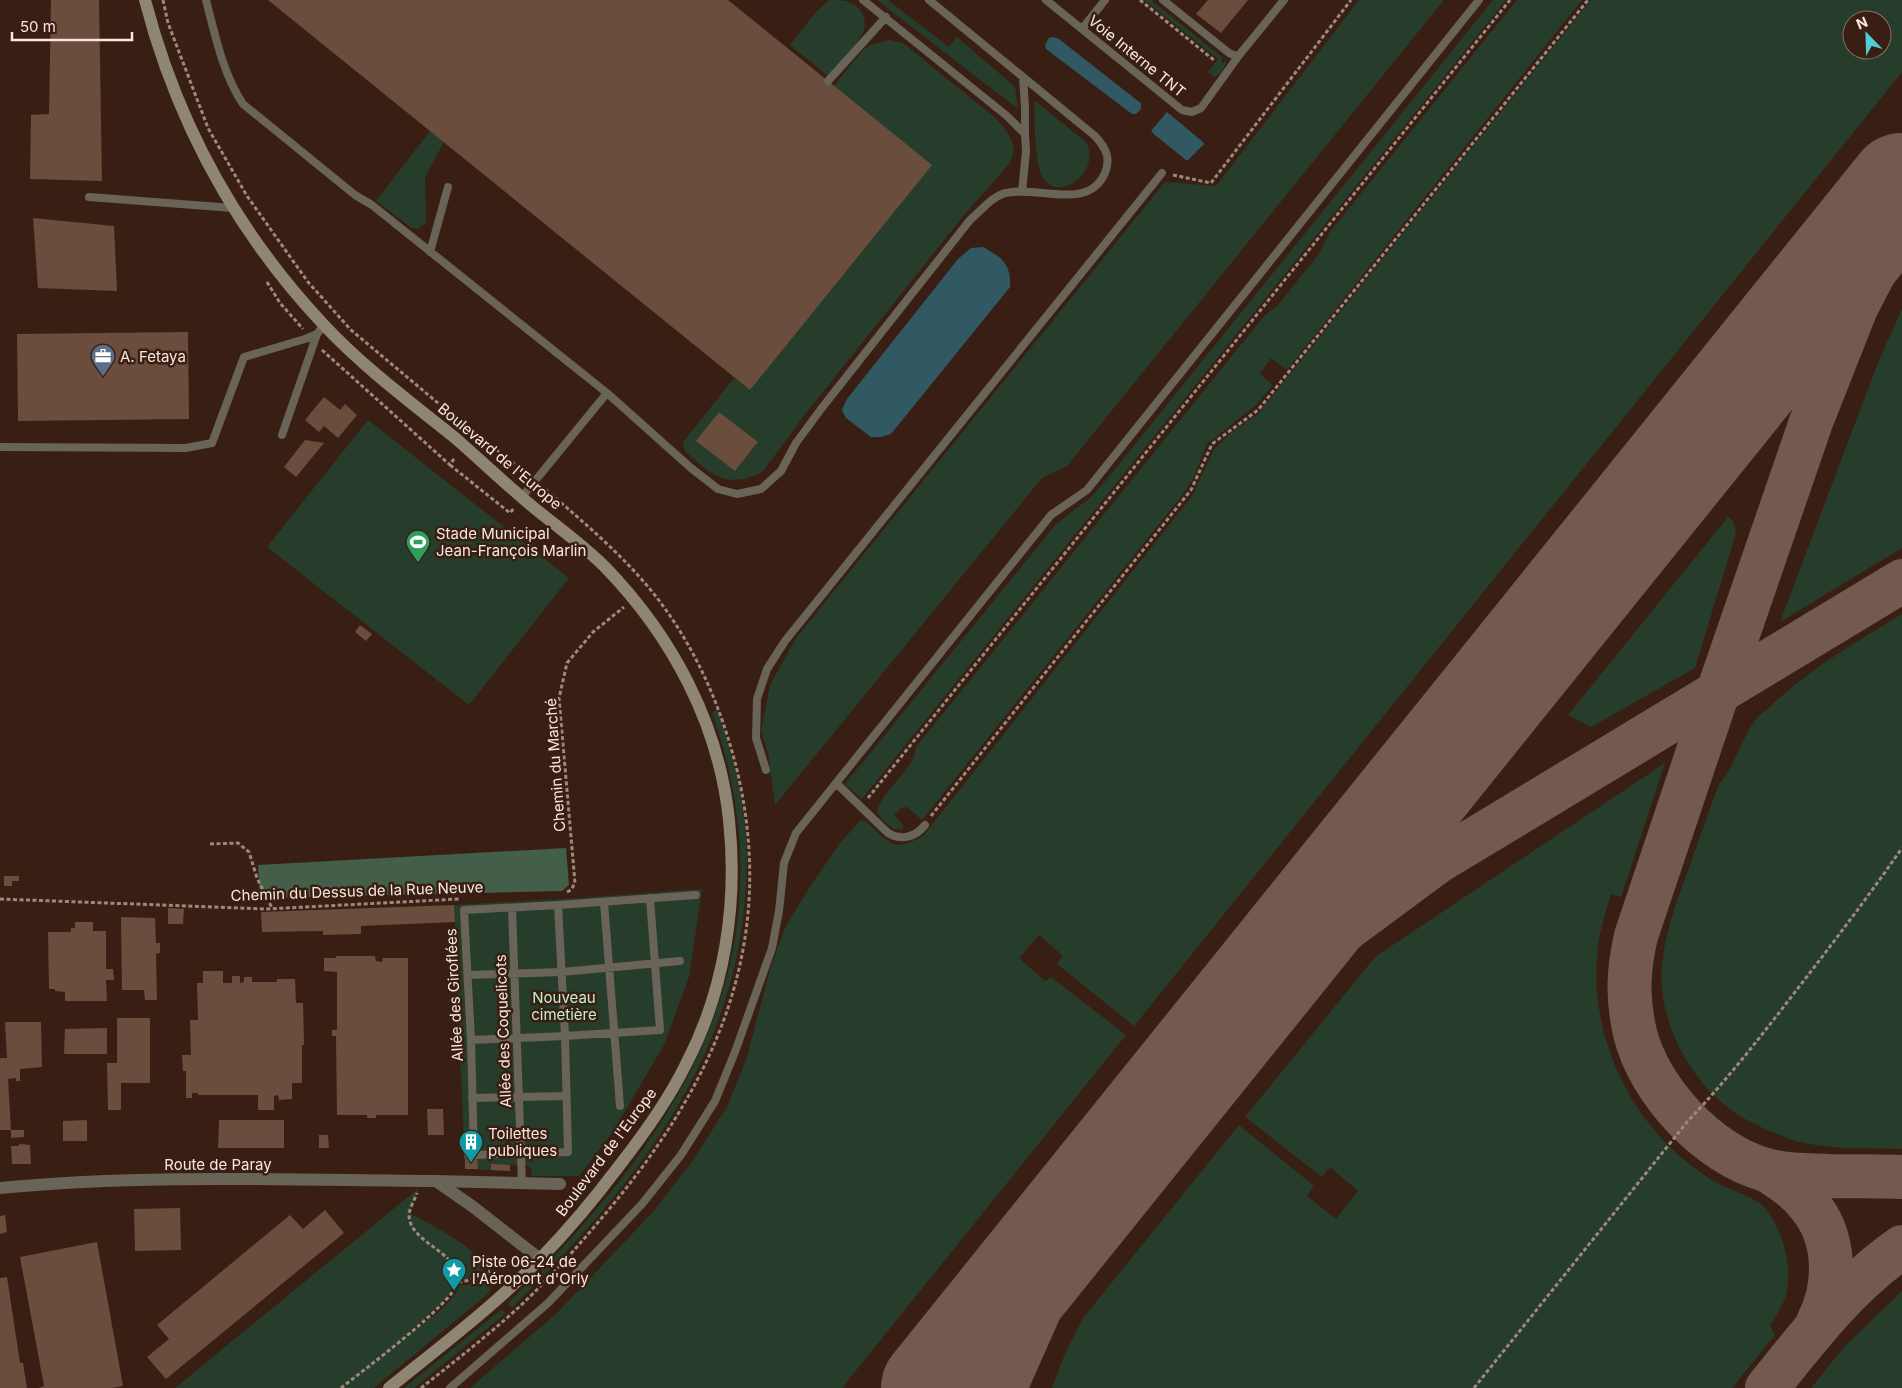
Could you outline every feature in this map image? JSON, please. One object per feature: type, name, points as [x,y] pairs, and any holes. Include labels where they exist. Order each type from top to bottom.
[{"type":"main road","name":"Boulevard de l'Europe","points":[[144,0],[162,61],[198,148],[233,208],[320,330],[459,441],[521,498],[575,538],[634,599],[656,627],[688,681],[714,744],[725,788],[731,837],[732,866],[729,925],[719,976],[711,1004],[689,1060],[674,1088],[656,1116],[603,1187],[572,1225],[540,1259],[470,1322],[389,1388]]},
{"type":"street","name":"Route de Paray","points":[[0,1188],[43,1184],[163,1180],[436,1181],[560,1184]]},
{"type":"street","points":[[436,1181],[472,1206],[540,1259]]},
{"type":"lane","points":[[206,0],[225,66],[234,90],[243,104],[355,195],[372,206],[607,393],[691,468],[718,488],[737,494],[761,488],[780,471],[796,443],[821,409],[970,220],[994,198],[1007,192],[1080,194],[1093,188],[1103,177],[1108,166],[1108,155],[1096,136],[929,0]]},
{"type":"lane","points":[[863,0],[1007,116],[1025,134]]},
{"type":"lane","name":"Voie Interne TNT","points":[[1046,0],[1186,112],[1197,111],[1201,108],[1240,54],[1284,0]]},
{"type":"lane","points":[[1082,29],[1105,0]]},
{"type":"lane","points":[[1162,0],[1229,53],[1236,56],[1240,54]]},
{"type":"lane","points":[[450,1388],[548,1303],[642,1204],[686,1147],[715,1100],[735,1052],[772,948],[779,911],[784,863],[796,833],[1051,516],[1087,490],[1479,0]]},
{"type":"lane","points":[[828,81],[886,17]]},
{"type":"lane","points":[[1022,192],[1026,151],[1023,76]]},
{"type":"lane","points":[[766,770],[756,738],[757,699],[767,669],[792,634],[1162,174]]},
{"type":"lane","points":[[430,252],[448,187]]},
{"type":"lane","points":[[89,197],[233,208]]},
{"type":"lane","points":[[282,435],[320,330]]},
{"type":"lane","points":[[0,447],[186,448],[212,443],[244,357],[320,330]]},
{"type":"lane","points":[[521,498],[607,393]]},
{"type":"lane","points":[[836,783],[888,833],[895,837],[902,838],[916,834],[925,825]]},
{"type":"lane","points":[[558,905],[696,895]]},
{"type":"lane","points":[[471,1040],[660,1030],[650,898]]},
{"type":"lane","points":[[604,902],[620,1106]]},
{"type":"lane","name":"Allée des Giroflées","points":[[558,905],[565,1036],[568,1152],[521,1155],[471,1155],[471,1040],[464,910],[558,905]]},
{"type":"lane","name":"Allée des Coquelicots","points":[[512,908],[522,1183]]},
{"type":"lane","points":[[468,975],[562,972],[680,961]]},
{"type":"lane","points":[[472,1098],[566,1096]]},
{"type":"path","points":[[164,0],[168,23],[208,128],[247,196],[308,282],[351,330],[451,414],[534,480],[622,557],[648,587],[683,636],[706,677],[730,743],[744,800],[750,861],[744,942],[728,1009],[710,1054],[688,1100],[648,1160],[616,1202],[554,1272],[517,1309],[421,1388]]},
{"type":"path","points":[[1140,0],[1215,61]]},
{"type":"path","points":[[1162,174],[1211,183],[1351,0]]},
{"type":"path","points":[[861,806],[1510,0]]},
{"type":"path","points":[[925,825],[950,791],[1191,490],[1212,444],[1258,410],[1588,0]]},
{"type":"path","points":[[450,464],[510,513],[521,498]]},
{"type":"path","name":"Chemin du Marché","points":[[565,894],[571,890],[575,883],[559,698],[567,663],[593,632],[634,599]]},
{"type":"path","points":[[210,844],[238,843],[249,852],[257,878],[272,908]]},
{"type":"path","points":[[1474,1388],[1687,1122],[1714,1094],[1781,1010],[1870,895],[1902,848]]},
{"type":"path","name":"Chemin du Dessus de la Rue Neuve","points":[[0,899],[267,909],[467,899]]},
{"type":"path","points":[[341,1388],[432,1314],[454,1291],[458,1282],[451,1263],[436,1247],[418,1236],[411,1225],[409,1213],[419,1188]]},
{"type":"path","points":[[458,1282],[468,1282],[477,1275],[490,1271]]},
{"type":"green space","points":[[829,0],[854,4],[861,12],[865,25],[864,31],[856,45],[829,77],[790,45],[815,13]]},
{"type":"green space","points":[[877,0],[888,0],[949,47],[957,37],[1015,87],[1018,109]]},
{"type":"green space","points":[[1144,0],[1151,0],[1223,58],[1221,61],[1223,63],[1225,61],[1226,64],[1220,74],[1214,77],[1208,72],[1218,59]]},
{"type":"green space","points":[[1359,0],[1444,0],[1067,466],[1042,478],[775,805],[768,752],[761,732],[770,685],[796,638],[1165,182],[1216,186]]},
{"type":"green space","points":[[1493,0],[1506,0],[862,799],[845,784],[1056,524],[1091,497],[1107,479]]},
{"type":"green space","points":[[1517,0],[1582,0],[1287,370],[1271,358],[1260,374],[1273,385],[1255,406],[1207,444],[1193,479],[1181,497],[922,820],[907,807],[901,808],[894,815],[903,825],[903,829],[895,829],[888,825],[877,812],[880,803],[909,765],[916,747],[1265,315],[1277,306],[1319,254],[1329,233]]},
{"type":"green space","points":[[1591,0],[1902,0],[1902,72],[1134,1026],[1057,964],[1063,956],[1039,935],[1019,958],[1045,981],[1051,977],[1126,1035],[842,1388],[470,1388],[557,1313],[652,1213],[691,1163],[727,1107],[747,1057],[770,969],[785,928],[809,888],[840,843],[861,820],[892,843],[902,845],[923,836],[1192,496],[1214,449],[1233,431],[1258,414]]},
{"type":"green space","points":[[889,40],[903,43],[994,117],[1010,137],[1014,149],[1010,163],[964,215],[806,413],[764,470],[759,474],[743,479],[732,480],[722,478],[709,472],[686,452],[683,447],[684,441],[734,378],[750,389],[785,346],[833,87],[863,50],[870,45]],"holes":[[[719,412],[758,442],[735,471],[697,441]]]},
{"type":"green space","points":[[1034,100],[1085,141],[1089,152],[1089,162],[1077,180],[1068,185],[1059,187],[1050,184],[1042,176],[1039,169],[1036,150]]},
{"type":"green space","points":[[430,131],[444,142],[425,177],[426,223],[418,229],[412,228],[376,201]]},
{"type":"green space","points":[[1902,309],[1902,548],[1780,622],[1879,360]]},
{"type":"green space","name":"Stade Municipal Jean-François Marlin","points":[[368,420],[569,578],[469,705],[267,547]]},
{"type":"green space","points":[[1728,517],[1733,521],[1736,533],[1695,668],[1591,727],[1568,715]]},
{"type":"green space","points":[[1902,614],[1902,1149],[1812,1145],[1791,1140],[1742,1117],[1715,1097],[1701,1081],[1678,1046],[1670,1026],[1662,985],[1663,953],[1675,907],[1719,784],[1730,769],[1751,726],[1757,718],[1792,687],[1838,654]]},
{"type":"green space","points":[[717,709],[740,792],[747,856],[744,909],[734,969],[716,1025],[693,1078],[664,1128],[631,1176],[594,1221],[512,1308],[508,1303],[569,1240],[624,1175],[670,1108],[706,1037],[730,963],[740,884],[735,801],[712,713]]},
{"type":"green space","points":[[1665,763],[1621,897],[1611,894],[1602,925],[1597,957],[1597,987],[1600,1016],[1607,1045],[1618,1073],[1632,1099],[1649,1123],[1669,1146],[1701,1173],[1763,1206],[1781,1236],[1787,1260],[1788,1284],[1783,1303],[1770,1325],[1775,1335],[1732,1388],[1052,1388],[1066,1351],[1084,1317],[1239,1125],[1314,1186],[1307,1196],[1336,1219],[1358,1191],[1330,1167],[1322,1177],[1245,1117],[1375,957]]},
{"type":"green space","points":[[566,848],[569,885],[562,891],[260,898],[258,865]]},
{"type":"green space","name":"Nouveau cimetière","points":[[702,889],[689,977],[664,1045],[612,1133],[579,1176],[532,1176],[531,1168],[525,1164],[510,1165],[510,1171],[465,1169],[454,905]]},
{"type":"green space","points":[[419,1188],[409,1213],[461,1243],[488,1268],[460,1281],[454,1268],[455,1278],[448,1296],[408,1333],[423,1324],[445,1306],[460,1285],[469,1285],[475,1278],[490,1271],[492,1274],[490,1292],[374,1388],[175,1388]]},
{"type":"green space","points":[[1902,1291],[1902,1388],[1811,1388],[1845,1346]]},
{"type":"green space","points":[[502,1309],[505,1314],[414,1388],[404,1388]]},
{"type":"water","points":[[1049,38],[1059,39],[1141,103],[1141,109],[1136,114],[1132,114],[1046,49],[1045,45]]},
{"type":"water","points":[[1167,112],[1204,144],[1188,160],[1151,131]]},
{"type":"water","points":[[983,247],[1004,262],[1009,272],[1010,287],[891,434],[871,437],[846,418],[842,410],[847,399],[958,259],[971,248]]},
{"type":"building","points":[[51,0],[99,0],[102,181],[30,179],[31,115],[49,114]]},
{"type":"building","points":[[268,0],[728,0],[932,165],[750,390]]},
{"type":"building","points":[[1208,0],[1248,0],[1221,33],[1196,14]]},
{"type":"building","points":[[33,218],[114,226],[117,291],[38,288]]},
{"type":"building","name":"A. Fetaya","points":[[188,332],[189,419],[18,421],[17,334]]},
{"type":"building","points":[[324,397],[340,410],[345,404],[357,415],[338,438],[324,426],[319,432],[305,420]]},
{"type":"building","points":[[719,412],[758,442],[735,471],[696,441]]},
{"type":"building","points":[[305,440],[324,443],[296,477],[284,467]]},
{"type":"building","points":[[360,625],[372,634],[366,641],[355,632]]},
{"type":"building","points":[[4,876],[19,876],[19,881],[12,881],[12,886],[4,886]]},
{"type":"building","points":[[454,905],[455,922],[361,926],[361,934],[323,935],[323,931],[262,932],[261,912]]},
{"type":"building","points":[[168,908],[184,909],[183,924],[168,924]]},
{"type":"building","points":[[121,917],[155,918],[156,943],[160,943],[160,953],[156,954],[157,1000],[145,1000],[144,990],[122,990]]},
{"type":"building","points":[[75,922],[93,922],[93,931],[106,931],[106,969],[113,969],[114,980],[106,980],[107,1001],[65,1001],[65,992],[49,989],[48,932],[71,932],[71,928],[75,928]]},
{"type":"building","points":[[336,956],[375,956],[376,961],[381,962],[383,961],[382,958],[408,958],[408,1115],[376,1115],[376,1118],[367,1118],[367,1115],[337,1115],[336,1036],[332,1036],[332,1030],[337,1030],[337,972],[324,971],[324,958],[336,958]]},
{"type":"building","points":[[203,971],[223,971],[223,983],[232,983],[232,976],[240,976],[240,983],[244,982],[244,977],[252,977],[252,982],[277,982],[277,979],[295,979],[296,1003],[303,1003],[304,1045],[302,1045],[302,1083],[292,1083],[292,1099],[279,1100],[278,1095],[274,1096],[274,1110],[258,1110],[258,1095],[198,1095],[198,1093],[192,1093],[192,1098],[186,1098],[186,1071],[183,1071],[182,1055],[191,1055],[190,1020],[198,1020],[197,983],[203,983]]},
{"type":"building","points":[[117,1018],[150,1018],[150,1083],[121,1083],[121,1110],[108,1110],[107,1063],[117,1063]]},
{"type":"building","points":[[5,1022],[41,1022],[42,1067],[20,1069],[20,1081],[16,1081],[16,1078],[8,1079],[11,1130],[0,1130],[0,1058],[7,1058]]},
{"type":"building","points":[[107,1028],[107,1054],[64,1054],[65,1029]]},
{"type":"building","points":[[427,1109],[443,1109],[444,1135],[428,1135]]},
{"type":"building","points":[[87,1120],[87,1141],[63,1141],[63,1121]]},
{"type":"building","points":[[219,1120],[284,1120],[284,1148],[218,1148]]},
{"type":"building","points":[[11,1130],[24,1130],[24,1137],[11,1138]]},
{"type":"building","points":[[319,1135],[328,1135],[329,1148],[319,1148]]},
{"type":"building","points":[[19,1144],[30,1145],[31,1164],[12,1164],[11,1146],[19,1146]]},
{"type":"building","name":"Toilettes publiques","points":[[465,1159],[477,1159],[478,1169],[465,1169]]},
{"type":"building","points":[[491,1164],[510,1165],[510,1171],[491,1170]]},
{"type":"building","points":[[180,1208],[181,1250],[135,1251],[134,1209]]},
{"type":"building","points":[[325,1210],[344,1233],[166,1379],[147,1357],[169,1339],[157,1325],[290,1215],[303,1229]]},
{"type":"building","points":[[5,1215],[7,1232],[0,1234],[0,1216]]},
{"type":"building","points":[[97,1242],[123,1386],[111,1388],[39,1388],[44,1386],[20,1257]]},
{"type":"building","points":[[7,1277],[20,1363],[23,1363],[27,1388],[0,1388],[0,1278]]},
{"type":"taxiway","points":[[1902,219],[1856,308],[1811,422],[1636,936],[1631,961],[1630,984],[1635,1033],[1642,1055],[1653,1077],[1684,1118],[1723,1150],[1745,1162],[1766,1170],[1782,1173],[1902,1177]]},
{"type":"taxiway","points":[[1005,1388],[1045,1298],[1096,1208],[1183,1080],[1252,1012],[1337,936],[1437,862],[1902,581]]},
{"type":"taxiway","points":[[1767,1170],[1790,1186],[1805,1200],[1818,1218],[1829,1246],[1831,1277],[1824,1308],[1818,1322]]},
{"type":"taxiway","points":[[1767,1388],[1813,1331],[1846,1295],[1863,1278],[1902,1247]]},
{"type":"runway","points":[[935,1388],[1902,187]]},
{"type":"place","name":"A. Fetaya","points":[[103,377]]},
{"type":"place","name":"Stade Municipal Jean-François Marlin","points":[[418,563]]},
{"type":"place","name":"Toilettes publiques","points":[[471,1163]]},
{"type":"place","name":"Piste 06-24 de l'Aéroport d'Orly","points":[[454,1291]]}]
